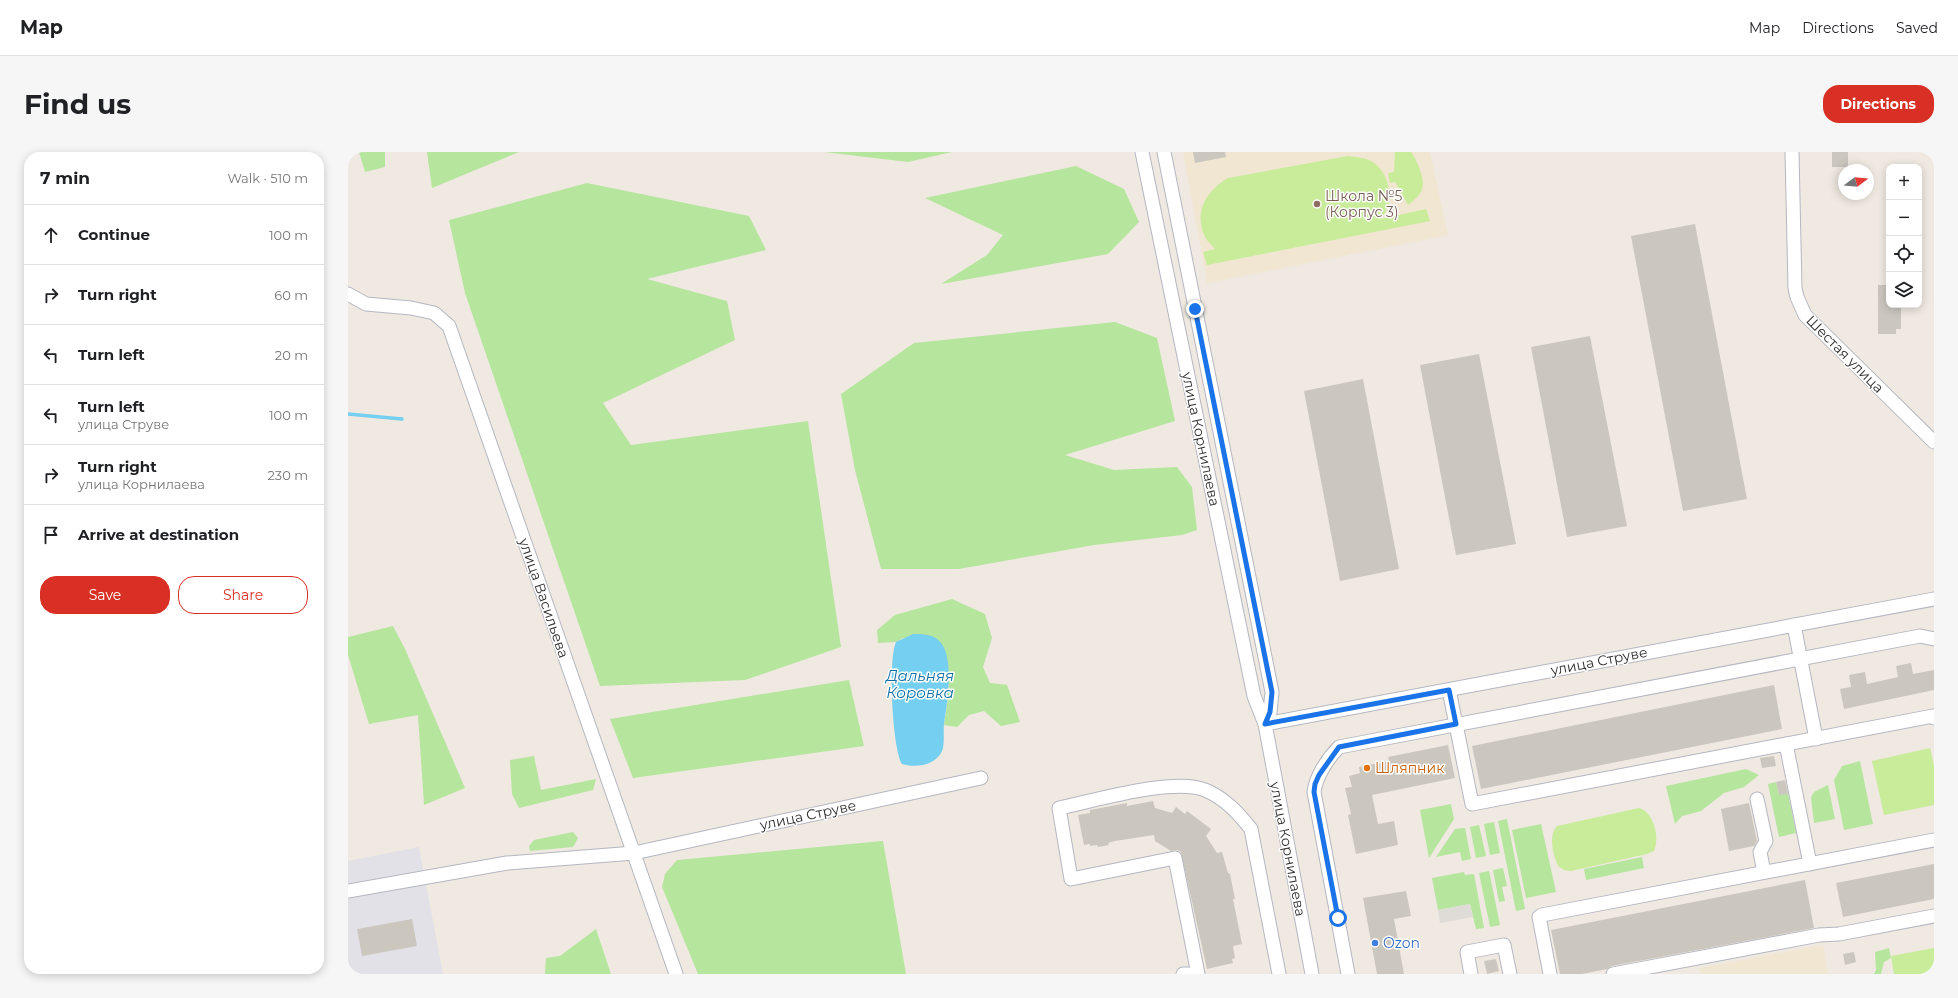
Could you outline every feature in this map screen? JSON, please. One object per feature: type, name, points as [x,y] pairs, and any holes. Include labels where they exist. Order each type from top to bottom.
[{"type":"street","name":"улица Корнилаева","points":[[1142,152],[1254,696],[1265,724],[1312,974]]},
{"type":"street","name":"улица Корнилаева","points":[[1164,152],[1272,692],[1270,712],[1265,724]]},
{"type":"street","name":"Шестая улица","points":[[1792,152],[1795,288],[1804,315],[1934,442]]},
{"type":"street","name":"улица Васильева","points":[[348,294],[366,304],[411,308],[434,313],[449,326],[676,974]]},
{"type":"street","name":"улица Струве","points":[[1265,724],[1934,599]]},
{"type":"street","points":[[1794,625],[1816,739]]},
{"type":"street","points":[[1348,974],[1314,792],[1315,784],[1339,747],[1920,636],[1934,639]]},
{"type":"street","points":[[1449,690],[1472,804],[1933,716],[1934,718]]},
{"type":"street","points":[[1786,744],[1810,864]]},
{"type":"street","name":"улица Струве","points":[[348,891],[507,863],[634,853],[981,778]]},
{"type":"street","points":[[1198,974],[1175,858],[1071,879],[1059,808],[1168,785],[1187,786],[1205,790],[1224,800],[1238,813],[1251,829],[1279,974]]},
{"type":"street","points":[[1757,799],[1766,841],[1760,852],[1764,872]]},
{"type":"street","points":[[1550,974],[1540,922],[1540,917],[1542,914],[1934,840]]},
{"type":"street","points":[[1613,974],[1819,935],[1839,934],[1934,916]]},
{"type":"street","points":[[1471,974],[1467,952],[1504,945],[1510,974]]},
{"type":"street","points":[[1183,974],[1189,974]]},
{"type":"shaded area","name":"Школа №5 (Корпус 3)","points":[[1183,152],[1430,152],[1448,235],[1207,283]]},
{"type":"shaded area","points":[[419,847],[443,974],[348,974],[348,861]]},
{"type":"shaded area","points":[[1470,904],[1473,917],[1440,923],[1438,910]]},
{"type":"shaded area","points":[[1823,945],[1828,974],[1701,974],[1700,968]]},
{"type":"green space","points":[[359,152],[385,152],[385,167],[365,172]]},
{"type":"green space","points":[[427,152],[519,152],[432,188]]},
{"type":"green space","points":[[824,152],[952,152],[908,162]]},
{"type":"green space","points":[[1395,152],[1411,152],[1422,177],[1423,185],[1420,194],[1408,205],[1395,182],[1390,183],[1388,173],[1394,172]]},
{"type":"green space","points":[[1348,156],[1369,160],[1375,163],[1383,173],[1388,186],[1389,200],[1387,210],[1381,219],[1426,209],[1430,221],[1207,265],[1203,252],[1215,249],[1206,238],[1202,228],[1201,211],[1208,195],[1220,183],[1228,178]]},
{"type":"green space","points":[[1076,166],[1124,189],[1139,222],[1108,254],[941,284],[987,255],[1003,235],[925,198]]},
{"type":"green space","points":[[587,183],[749,216],[766,250],[647,279],[727,301],[735,340],[603,403],[631,445],[808,421],[841,647],[745,680],[600,686],[465,293],[449,220]]},
{"type":"green space","points":[[1115,322],[1157,338],[1175,421],[1065,455],[1114,470],[1177,467],[1192,487],[1197,530],[1182,535],[1094,545],[959,569],[881,569],[855,470],[841,394],[914,343]]},
{"type":"green space","points":[[952,599],[985,614],[992,638],[983,667],[990,683],[1007,685],[1020,722],[1001,726],[984,711],[969,715],[957,727],[944,725],[949,683],[947,662],[940,643],[903,638],[896,642],[878,643],[877,630],[895,615]]},
{"type":"green space","points":[[393,626],[405,649],[465,788],[424,805],[418,715],[369,724],[348,655],[348,637]]},
{"type":"green space","points":[[849,680],[864,746],[633,778],[610,719]]},
{"type":"green space","points":[[1930,748],[1934,766],[1934,805],[1884,815],[1872,761]]},
{"type":"green space","points":[[534,756],[541,790],[596,779],[593,790],[519,808],[512,794],[510,760]]},
{"type":"green space","points":[[1860,761],[1873,824],[1844,830],[1834,780],[1842,766]]},
{"type":"green space","points":[[1746,769],[1759,775],[1744,787],[1724,793],[1701,811],[1682,816],[1675,824],[1666,786]]},
{"type":"green space","points":[[1776,782],[1779,795],[1788,793],[1796,833],[1779,837],[1768,784]]},
{"type":"green space","points":[[1828,785],[1835,819],[1814,823],[1811,797],[1814,792]]},
{"type":"green space","points":[[1451,804],[1454,819],[1429,858],[1420,810]]},
{"type":"green space","points":[[1639,808],[1644,810],[1652,820],[1656,833],[1656,846],[1654,851],[1647,854],[1571,871],[1564,870],[1558,866],[1552,845],[1554,830],[1557,826]]},
{"type":"green space","points":[[1507,819],[1525,909],[1516,911],[1498,821]]},
{"type":"green space","points":[[1494,822],[1500,853],[1490,855],[1484,824]]},
{"type":"green space","points":[[1541,824],[1556,892],[1526,898],[1512,830]]},
{"type":"green space","points":[[1479,825],[1486,856],[1476,858],[1470,827]]},
{"type":"green space","points":[[1465,828],[1471,859],[1462,861],[1460,852],[1436,857],[1455,829]]},
{"type":"green space","points":[[573,832],[578,838],[573,847],[530,851],[529,846],[534,840]]},
{"type":"green space","points":[[883,841],[906,974],[698,974],[662,887],[665,874],[677,860]]},
{"type":"green space","points":[[1642,857],[1644,868],[1586,880],[1584,869]]},
{"type":"green space","points":[[1503,868],[1507,886],[1502,887],[1505,901],[1499,902],[1493,870]]},
{"type":"green space","points":[[1489,871],[1500,925],[1490,927],[1479,873]]},
{"type":"green space","points":[[1464,872],[1465,875],[1474,874],[1484,928],[1476,929],[1470,904],[1438,910],[1432,878]]},
{"type":"green space","points":[[596,929],[611,974],[545,974],[546,958],[560,956]]},
{"type":"green space","points":[[1889,948],[1891,958],[1884,962],[1881,974],[1874,974],[1876,970],[1875,952]]},
{"type":"green space","points":[[1934,948],[1934,974],[1894,974],[1891,956]]},
{"type":"water","name":"Дальняя Коровка","points":[[913,634],[931,636],[937,639],[943,646],[947,655],[949,679],[942,751],[935,760],[919,766],[902,764],[896,740],[892,703],[892,666],[896,642]]},
{"type":"building","points":[[1193,152],[1225,152],[1226,157],[1195,163]]},
{"type":"building","points":[[1832,152],[1848,152],[1848,164],[1838,164],[1838,167],[1832,167]]},
{"type":"building","points":[[1695,224],[1747,499],[1683,511],[1631,236]]},
{"type":"building","points":[[1878,285],[1886,285],[1886,308],[1901,308],[1901,329],[1896,329],[1896,334],[1878,334]]},
{"type":"building","points":[[1590,336],[1627,526],[1567,537],[1531,347]]},
{"type":"building","points":[[1479,354],[1516,544],[1456,555],[1420,365]]},
{"type":"building","points":[[1363,379],[1399,569],[1340,581],[1304,391]]},
{"type":"building","points":[[1911,663],[1913,674],[1934,670],[1934,690],[1844,709],[1840,689],[1851,687],[1849,675],[1865,672],[1867,684],[1898,677],[1896,666]]},
{"type":"building","points":[[1774,685],[1782,729],[1481,789],[1472,746]]},
{"type":"building","points":[[1448,745],[1455,778],[1372,795],[1378,824],[1394,821],[1398,845],[1356,854],[1348,815],[1351,814],[1345,788],[1352,787],[1349,776],[1360,773],[1359,767],[1389,761],[1388,757]]},
{"type":"building","points":[[1774,756],[1776,766],[1762,768],[1760,758]]},
{"type":"building","points":[[1785,780],[1788,794],[1779,795],[1776,782]]},
{"type":"building","points":[[1153,801],[1155,808],[1172,813],[1176,807],[1185,814],[1187,811],[1211,829],[1206,836],[1217,853],[1222,852],[1228,873],[1230,874],[1235,899],[1233,899],[1242,944],[1233,946],[1235,958],[1232,959],[1233,963],[1207,969],[1181,852],[1177,850],[1171,851],[1155,841],[1154,835],[1115,841],[1108,843],[1109,845],[1098,847],[1097,845],[1090,846],[1090,844],[1084,845],[1078,815],[1090,813],[1090,810],[1127,803],[1127,806]]},
{"type":"building","points":[[1749,803],[1757,841],[1754,846],[1729,851],[1721,809]]},
{"type":"building","points":[[1934,864],[1934,899],[1843,917],[1836,883]]},
{"type":"building","points":[[1805,880],[1814,928],[1612,966],[1607,969],[1582,974],[1560,974],[1551,930]]},
{"type":"building","points":[[1406,891],[1411,916],[1394,919],[1404,974],[1377,974],[1363,898]]},
{"type":"building","points":[[412,919],[417,946],[362,956],[357,929]]},
{"type":"building","points":[[1854,952],[1856,962],[1845,965],[1843,954]]},
{"type":"building","points":[[1496,959],[1499,971],[1487,974],[1484,961]]},
{"type":"waterway","points":[[348,414],[402,419]]},
{"type":"place","name":"Школа №5 (Корпус 3)","points":[[1317,204]]},
{"type":"place","name":"Шляпник","points":[[1367,768]]},
{"type":"place","name":"Ozon","points":[[1375,943]]},
{"type":"route","points":[[1195,309],[1272,692],[1270,712],[1265,724],[1449,690],[1456,724],[1343,745],[1335,750],[1319,775],[1315,784],[1314,792],[1338,918]]}]
